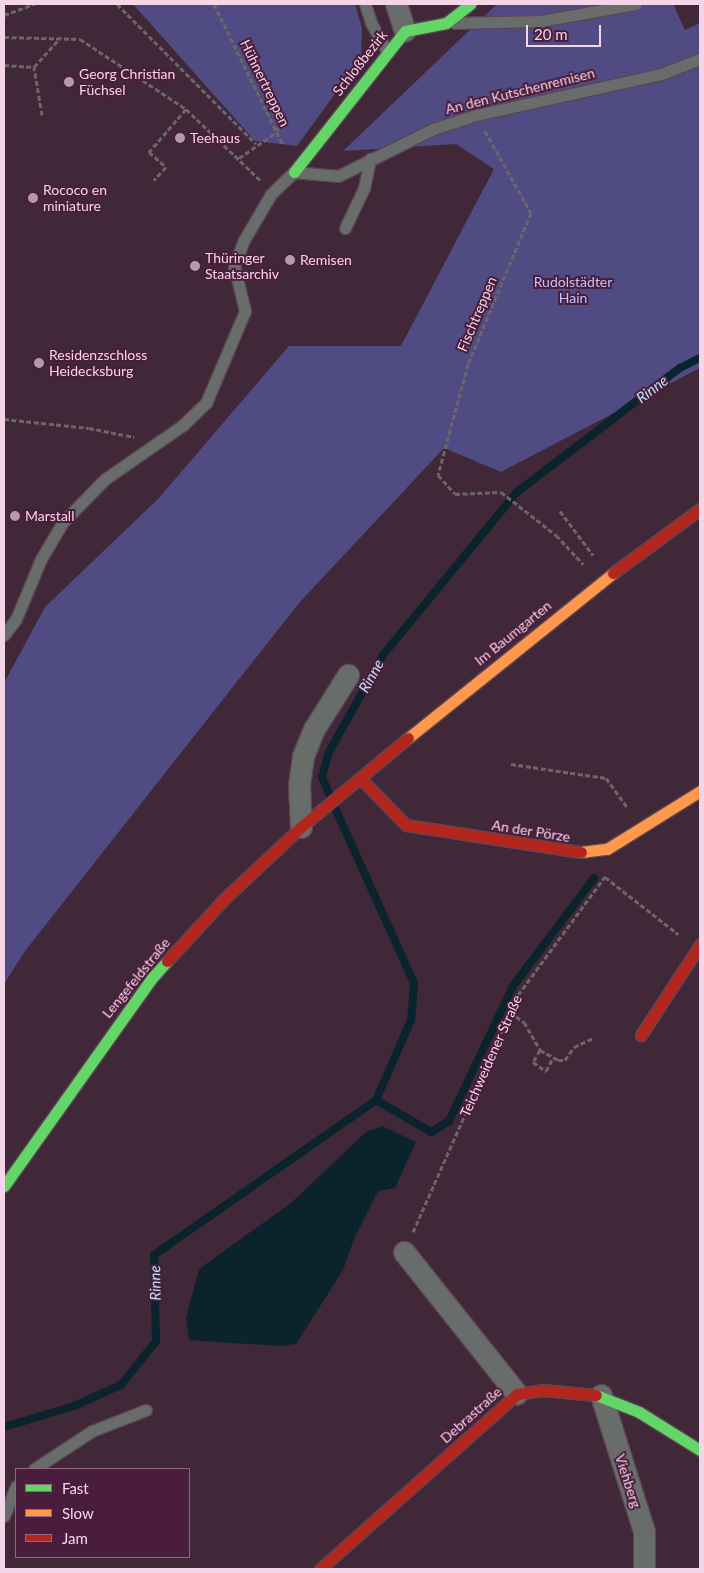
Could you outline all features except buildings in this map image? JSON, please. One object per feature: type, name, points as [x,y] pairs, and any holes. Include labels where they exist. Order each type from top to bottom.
[{"type":"street","points":[[396,4],[405,31]]},
{"type":"street","name":"Schloßbezirk","points":[[294,172],[405,31],[446,23],[470,4]]},
{"type":"street","name":"Im Baumgarten","points":[[319,813],[604,579],[700,509]]},
{"type":"street","points":[[301,827],[299,785],[303,756],[314,729],[348,675]]},
{"type":"street","name":"An der Pörze","points":[[361,779],[406,825],[576,853],[607,849],[700,791]]},
{"type":"street","name":"Lengefeldstraße","points":[[4,1186],[151,979],[224,899],[301,827],[319,813]]},
{"type":"street","points":[[641,1035],[699,946]]},
{"type":"street","points":[[404,1252],[516,1394]]},
{"type":"street","name":"Debrastraße","points":[[320,1569],[516,1394],[542,1390],[601,1395],[640,1412],[700,1450]]},
{"type":"street","name":"Viehberg","points":[[601,1395],[644,1531],[644,1569]]},
{"type":"lane","points":[[365,4],[371,23],[388,52]]},
{"type":"lane","points":[[446,23],[540,21],[636,4]]},
{"type":"lane","name":"An den Kutschenremisen","points":[[294,172],[338,176],[433,129],[476,115],[661,74],[700,59]]},
{"type":"lane","points":[[346,228],[364,188],[370,159]]},
{"type":"lane","points":[[4,635],[16,619],[41,559],[62,522],[105,479],[149,446],[183,425],[206,403],[221,373],[245,311],[234,266],[244,240],[272,194],[294,172]]},
{"type":"lane","points":[[36,1468],[92,1431],[146,1410]]},
{"type":"lane","points":[[4,1516],[15,1488]]},
{"type":"path","points":[[4,15],[35,4]]},
{"type":"path","points":[[117,4],[256,144]]},
{"type":"path","name":"Hühnertreppen","points":[[214,4],[277,131],[294,172]]},
{"type":"path","points":[[4,37],[80,39],[186,109],[239,158],[272,194]]},
{"type":"path","points":[[34,67],[61,37]]},
{"type":"path","points":[[4,64],[34,67]]},
{"type":"path","points":[[34,67],[42,115]]},
{"type":"path","points":[[154,180],[166,167],[148,152],[186,109]]},
{"type":"path","name":"Fischtreppen","points":[[476,115],[531,213],[468,364],[438,475],[454,494],[501,492],[556,535],[604,579]]},
{"type":"path","points":[[239,158],[283,126]]},
{"type":"path","points":[[4,419],[89,428],[135,437],[149,446]]},
{"type":"path","points":[[560,511],[604,579]]},
{"type":"path","points":[[512,764],[606,778],[615,786],[639,828]]},
{"type":"path","points":[[605,877],[639,906],[699,946]]},
{"type":"path","name":"Teichweidener Straße","points":[[414,1230],[518,995],[591,895]]},
{"type":"path","points":[[510,1012],[524,1022],[540,1050],[553,1058],[565,1060],[574,1046],[593,1038]]},
{"type":"path","points":[[540,1050],[533,1062],[546,1070],[553,1058]]},
{"type":"green space","points":[[133,4],[355,4],[362,28],[361,58],[297,146],[255,141]]},
{"type":"green space","name":"Rudolstädter Hain","points":[[497,4],[673,4],[685,30],[700,23],[700,368],[501,472],[444,448],[299,603],[25,951],[4,984],[4,683],[45,607],[159,498],[289,346],[401,346],[494,169],[456,144],[343,151]]},
{"type":"water","points":[[382,1126],[416,1142],[395,1188],[378,1191],[354,1239],[343,1270],[296,1344],[279,1346],[189,1340],[186,1318],[199,1269],[291,1203],[366,1132]]},
{"type":"waterway","name":"Rinne","points":[[330,796],[322,777],[328,754],[383,655],[517,492],[680,368],[700,358]]},
{"type":"waterway","name":"Rinne","points":[[4,1427],[74,1406],[121,1385],[156,1341],[154,1255],[376,1100],[411,1020],[414,983],[334,806]]},
{"type":"waterway","name":"Rinne","points":[[376,1100],[431,1132],[449,1121],[513,986],[594,878]]},
{"type":"traffic: fast","points":[[294,172],[405,31],[446,23],[470,4]]},
{"type":"traffic: fast","points":[[4,1186],[151,979],[167,961]]},
{"type":"traffic: fast","points":[[596,1395],[639,1412],[700,1450]]},
{"type":"traffic: slow","points":[[408,738],[613,573]]},
{"type":"traffic: slow","points":[[581,852],[607,849],[700,791]]},
{"type":"traffic: jam","points":[[613,573],[700,509]]},
{"type":"traffic: jam","points":[[167,961],[224,899],[301,827],[408,738]]},
{"type":"traffic: jam","points":[[361,779],[406,825],[581,852]]},
{"type":"traffic: jam","points":[[641,1035],[700,945]]},
{"type":"traffic: jam","points":[[320,1569],[517,1394],[542,1390],[596,1395]]},
{"type":"place","name":"Georg Christian Füchsel","points":[[69,82]]},
{"type":"place","name":"Teehaus","points":[[180,138]]},
{"type":"place","name":"Rococo en miniature","points":[[33,198]]},
{"type":"place","name":"Remisen","points":[[290,260]]},
{"type":"place","name":"Thüringer Staatsarchiv","points":[[195,266]]},
{"type":"place","name":"Residenzschloss Heidecksburg","points":[[39,363]]},
{"type":"place","name":"Marstall","points":[[15,516]]}]
